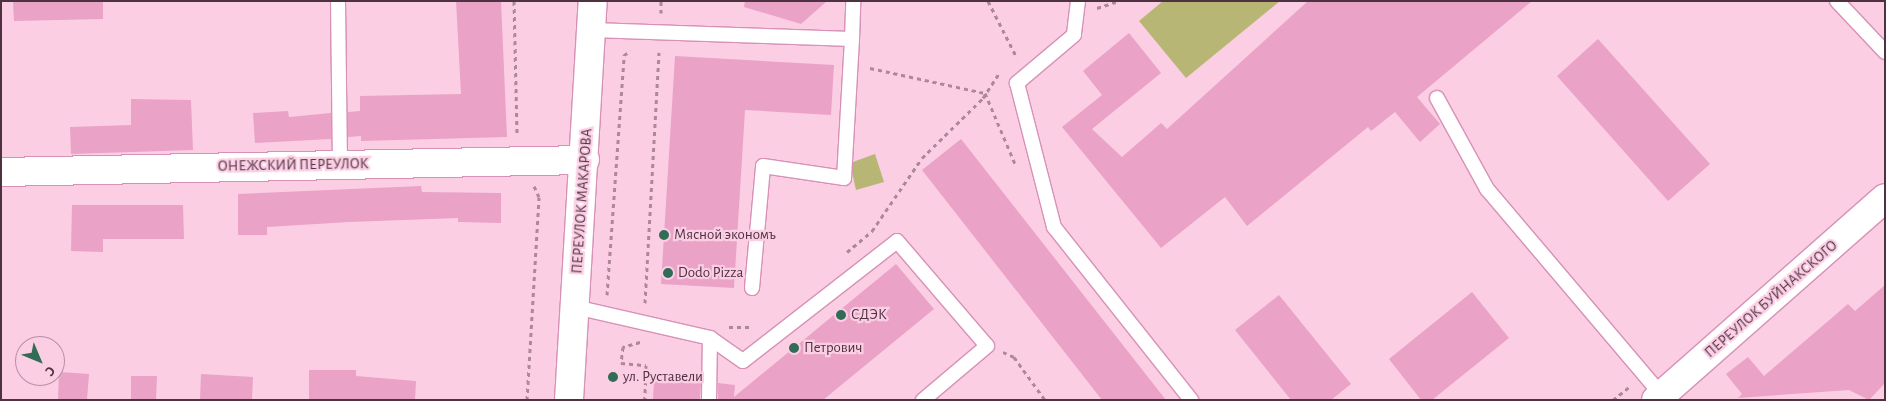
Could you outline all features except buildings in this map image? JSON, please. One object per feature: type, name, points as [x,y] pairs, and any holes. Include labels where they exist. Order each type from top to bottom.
[{"type":"street","name":"ПЕРЕУЛОК МАКАРОВА","points":[[569,400],[594,1]]},
{"type":"street","name":"ОНЕЖСКИЙ ПЕРЕУЛОК","points":[[1,172],[340,163],[585,160]]},
{"type":"street","name":"ПЕРЕУЛОК БУЙНАКСКОГО","points":[[1659,397],[1885,198]]},
{"type":"lane","points":[[338,1],[340,163]]},
{"type":"lane","points":[[752,288],[763,166],[844,178],[853,1]]},
{"type":"lane","points":[[1078,1],[1074,35],[1017,83],[1054,227],[1191,400]]},
{"type":"lane","points":[[1837,1],[1885,52]]},
{"type":"lane","points":[[592,30],[852,39]]},
{"type":"lane","points":[[1437,98],[1487,188],[1659,397]]},
{"type":"lane","points":[[575,307],[710,338],[743,361],[898,241],[987,346],[923,400]]},
{"type":"lane","points":[[709,400],[710,338]]},
{"type":"path","points":[[514,1],[517,146],[539,197],[527,400]]},
{"type":"path","points":[[644,400],[646,365],[621,363],[623,347],[645,341],[644,323],[661,1]]},
{"type":"path","points":[[988,1],[1017,58]]},
{"type":"path","points":[[607,303],[624,55],[641,51]]},
{"type":"path","points":[[650,52],[659,52]]},
{"type":"path","points":[[1011,64],[1024,52]]},
{"type":"path","points":[[851,64],[985,93]]},
{"type":"path","points":[[843,255],[872,231],[922,158],[985,93],[1005,69]]},
{"type":"path","points":[[722,328],[756,327]]},
{"type":"path","points":[[987,346],[1014,357],[1045,400]]},
{"type":"shaded area","points":[[1163,1],[1280,1],[1186,78],[1139,21]]},
{"type":"shaded area","points":[[875,154],[884,182],[856,190],[850,163]]},
{"type":"place","name":"Мясной экономъ","points":[[664,235]]},
{"type":"place","name":"Dodo Pizza","points":[[668,273]]},
{"type":"place","name":"СДЭК","points":[[841,315]]},
{"type":"place","name":"Петрович","points":[[794,348]]},
{"type":"place","name":"ул. Руставели","points":[[613,377]]}]
